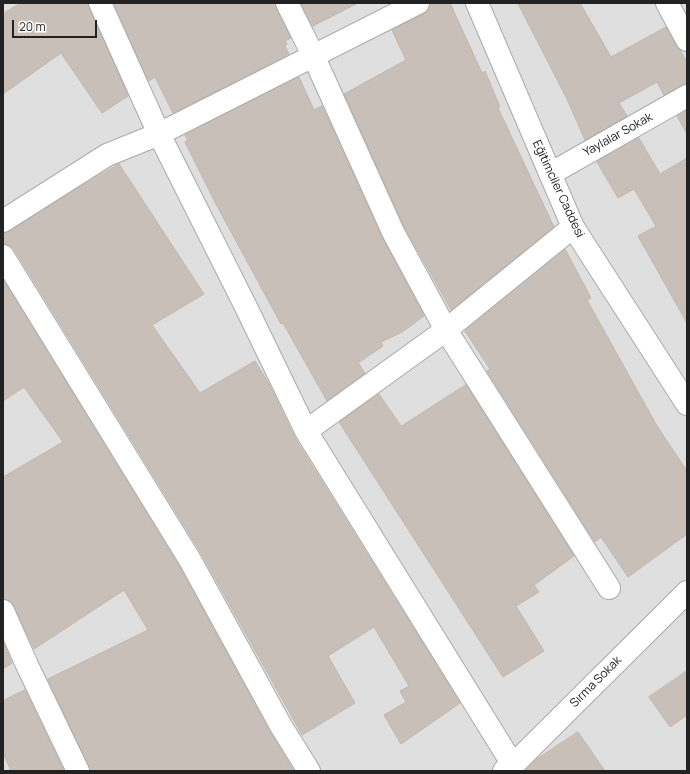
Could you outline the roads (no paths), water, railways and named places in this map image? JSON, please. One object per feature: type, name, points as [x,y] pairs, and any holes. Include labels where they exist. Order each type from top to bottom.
[{"type":"street","points":[[100,3],[158,134],[245,305],[306,431],[508,768]]},
{"type":"street","points":[[287,3],[313,54],[394,232],[446,330],[609,588]]},
{"type":"street","points":[[3,221],[107,155],[158,134],[313,54],[418,3]]},
{"type":"street","name":"Eğitimciler Caddesi","points":[[477,3],[573,227],[687,404]]},
{"type":"street","points":[[667,3],[687,40]]},
{"type":"street","name":"Yaylalar Sokak","points":[[550,174],[687,96]]},
{"type":"street","points":[[306,431],[446,330],[573,227]]},
{"type":"street","points":[[3,256],[190,560],[281,726],[308,771]]},
{"type":"street","name":"Sırma Sokak","points":[[508,768],[687,592]]},
{"type":"street","points":[[3,611],[78,771]]}]
